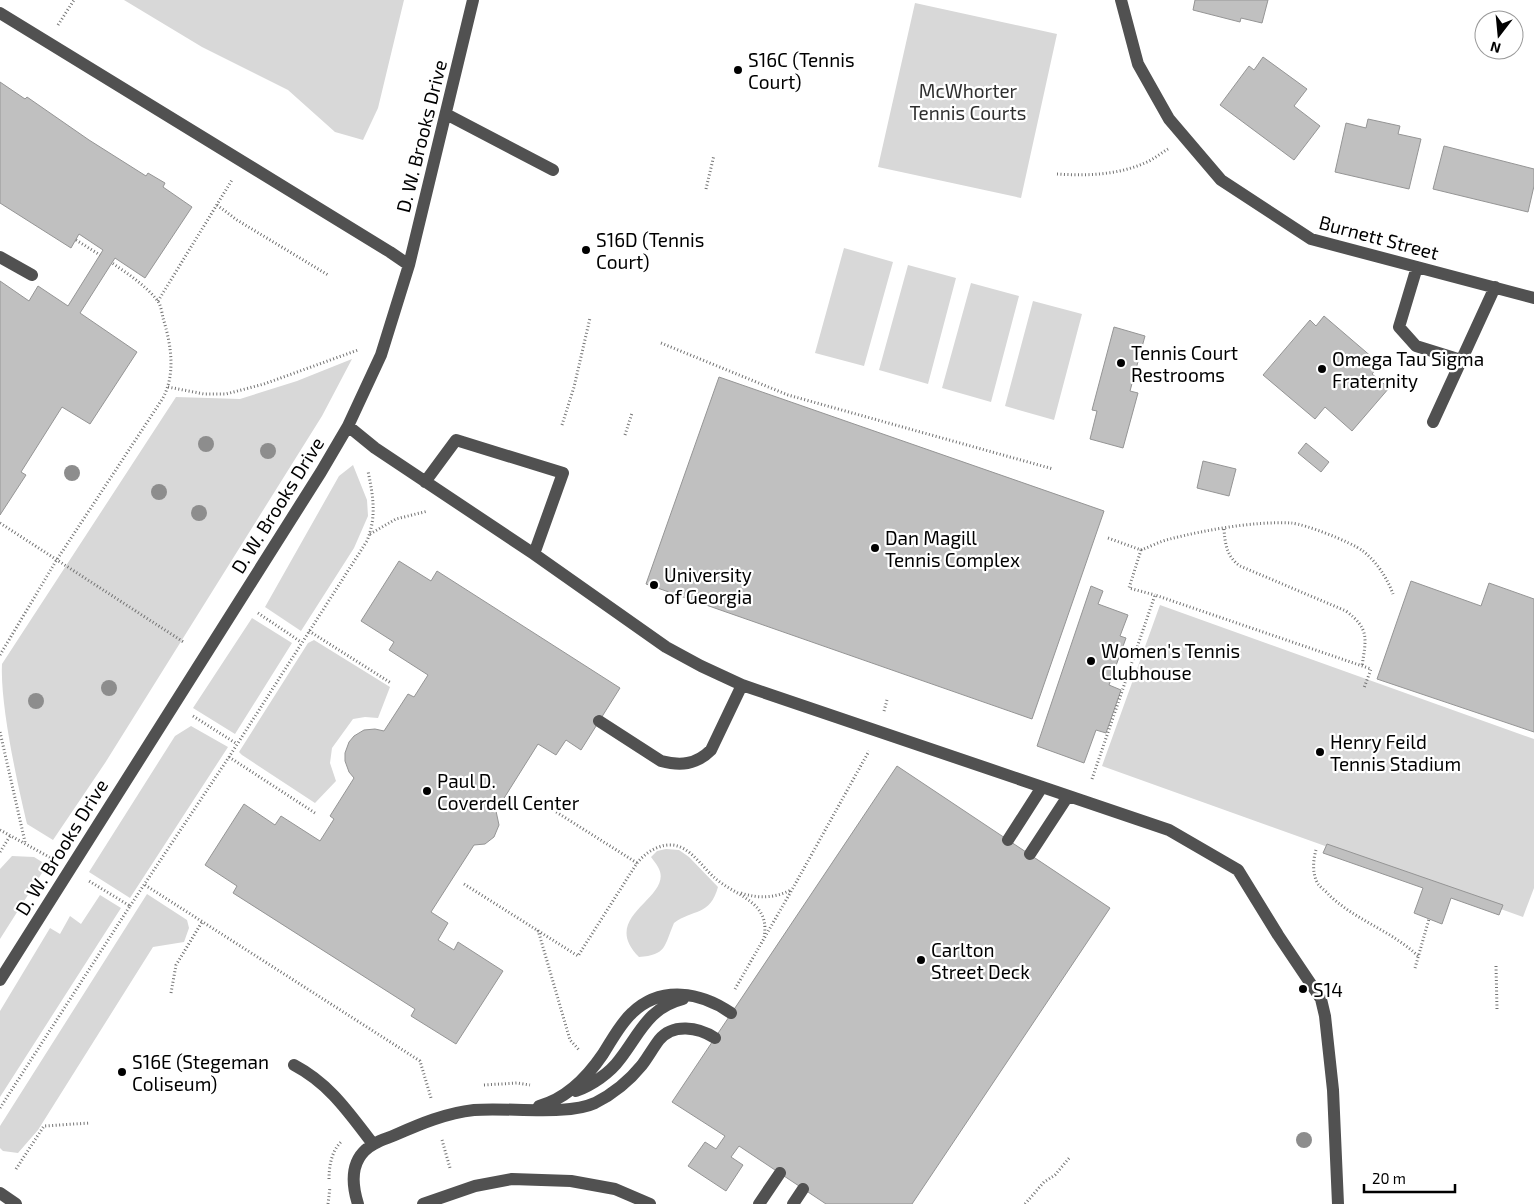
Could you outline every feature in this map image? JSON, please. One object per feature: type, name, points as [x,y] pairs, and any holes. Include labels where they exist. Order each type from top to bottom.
[{"type":"street","name":"D. W. Brooks Drive","points":[[0,980],[129,773],[321,472],[348,426],[381,355],[409,265],[474,0]]},
{"type":"street","name":"Burnett Street","points":[[1121,0],[1138,64],[1169,119],[1221,180],[1311,240],[1534,298]]},
{"type":"street","points":[[0,13],[386,249],[409,265]]},
{"type":"street","points":[[446,114],[553,170]]},
{"type":"street","points":[[0,257],[32,275]]},
{"type":"street","points":[[1416,267],[1399,327],[1416,346],[1461,360]]},
{"type":"street","points":[[1432,422],[1494,287]]},
{"type":"street","points":[[348,426],[375,448],[534,554],[666,647],[701,666],[742,685],[1169,830],[1238,870],[1320,999],[1325,1016],[1334,1090],[1338,1204]]},
{"type":"street","points":[[425,482],[456,440],[563,473],[534,554]]},
{"type":"street","points":[[599,721],[661,761],[672,764],[690,763],[703,757],[711,750],[742,685]]},
{"type":"street","points":[[1008,840],[1042,787]]},
{"type":"street","points":[[1030,854],[1068,796]]},
{"type":"street","points":[[560,1097],[584,1078],[633,1012],[649,1001],[679,994],[706,998],[731,1013]]},
{"type":"street","points":[[529,1109],[581,1089],[608,1072],[619,1060],[643,1025],[663,1007],[682,999],[706,998]]},
{"type":"street","points":[[358,1204],[353,1187],[352,1174],[360,1157],[373,1144],[444,1116],[473,1110],[570,1108],[592,1104],[619,1088],[650,1054],[660,1039],[675,1030],[697,1029],[714,1038]]},
{"type":"street","points":[[294,1065],[311,1074],[341,1102],[373,1144]]},
{"type":"street","points":[[759,1204],[780,1173]]},
{"type":"street","points":[[424,1204],[474,1186],[512,1178],[570,1182],[615,1189],[650,1204]]},
{"type":"street","points":[[792,1204],[803,1189]]},
{"type":"street","points":[[0,1193],[16,1204]]},
{"type":"path","points":[[47,42],[74,0]]},
{"type":"path","points":[[706,189],[714,155]]},
{"type":"path","points":[[1057,174],[1083,176],[1120,171],[1148,162]]},
{"type":"path","points":[[158,301],[243,163]]},
{"type":"path","points":[[217,205],[237,220],[328,274]]},
{"type":"path","points":[[76,240],[100,254]]},
{"type":"path","points":[[0,655],[56,560],[163,398],[168,387],[172,369],[171,348],[158,301],[131,276],[112,263]]},
{"type":"path","points":[[562,424],[574,387],[590,318]]},
{"type":"path","points":[[661,343],[788,395],[1053,469]]},
{"type":"path","points":[[168,387],[204,394],[226,394],[264,384],[361,349]]},
{"type":"path","points":[[625,435],[632,413]]},
{"type":"path","points":[[0,1108],[229,757],[364,545],[374,518],[374,495],[368,467]]},
{"type":"path","points":[[369,534],[396,519],[434,510]]},
{"type":"path","points":[[0,522],[185,644]]},
{"type":"path","points":[[1108,538],[1141,550],[1168,539],[1224,529],[1260,524],[1293,523],[1326,533],[1362,550],[1387,578],[1393,594]]},
{"type":"path","points":[[1224,529],[1225,541],[1231,559],[1240,566],[1346,611],[1358,620],[1365,631],[1366,643],[1362,666]]},
{"type":"path","points":[[1141,550],[1129,588],[1155,594],[1371,669],[1364,688]]},
{"type":"path","points":[[1092,779],[1155,594]]},
{"type":"path","points":[[258,613],[302,642]]},
{"type":"path","points":[[309,631],[391,683]]},
{"type":"path","points":[[189,714],[237,744]]},
{"type":"path","points":[[0,732],[24,842]]},
{"type":"path","points":[[732,994],[794,888],[872,746]]},
{"type":"path","points":[[229,757],[315,812]]},
{"type":"path","points":[[534,798],[637,863]]},
{"type":"path","points":[[0,830],[51,858]]},
{"type":"path","points":[[0,852],[10,836]]},
{"type":"path","points":[[464,884],[578,956],[637,863],[656,848],[671,845],[688,851],[716,880],[751,901],[761,914],[765,927],[763,940]]},
{"type":"path","points":[[1316,850],[1314,872],[1318,884],[1337,902],[1405,944],[1418,956]]},
{"type":"path","points":[[84,878],[130,906]]},
{"type":"path","points":[[145,885],[420,1061],[430,1096]]},
{"type":"path","points":[[734,890],[744,894],[763,897],[778,895],[794,888]]},
{"type":"path","points":[[1415,968],[1429,919]]},
{"type":"path","points":[[171,993],[176,965],[202,922]]},
{"type":"path","points":[[538,930],[570,1040],[585,1057]]},
{"type":"path","points":[[1496,966],[1497,1009]]},
{"type":"path","points":[[480,1085],[517,1083],[537,1086]]},
{"type":"path","points":[[422,1099],[438,1094]]},
{"type":"path","points":[[16,1169],[44,1126],[90,1123]]},
{"type":"path","points":[[328,1204],[332,1158],[339,1143],[358,1124]]},
{"type":"path","points":[[443,1144],[450,1168]]},
{"type":"path","points":[[1025,1204],[1044,1182],[1055,1175],[1070,1158]]},
{"type":"green space","points":[[124,0],[404,0],[378,108],[363,140],[335,132],[288,90],[202,47]]},
{"type":"green space","name":"McWhorter Tennis Courts","points":[[915,3],[1057,34],[1021,198],[878,167]]},
{"type":"green space","points":[[844,248],[893,262],[864,366],[815,353]]},
{"type":"green space","points":[[908,265],[956,278],[928,384],[879,370]]},
{"type":"green space","points":[[971,283],[1019,296],[991,402],[942,388]]},
{"type":"green space","points":[[1033,301],[1082,314],[1054,420],[1005,406]]},
{"type":"green space","points":[[352,359],[322,416],[105,763],[53,840],[27,824],[6,721],[2,664],[176,397],[240,399],[297,381]]},
{"type":"green space","points":[[353,465],[367,500],[368,516],[354,548],[301,631],[265,607],[339,476]]},
{"type":"green space","name":"Henry Feild Tennis Stadium","points":[[1160,605],[1534,739],[1534,888],[1523,917],[1102,766]]},
{"type":"green space","points":[[252,618],[292,643],[235,734],[193,708]]},
{"type":"green space","points":[[314,640],[390,687],[378,718],[365,717],[353,719],[332,748],[330,763],[336,781],[315,803],[239,752],[308,643]]},
{"type":"green space","points":[[191,726],[228,747],[130,898],[89,872],[175,736]]},
{"type":"green space","points":[[666,849],[679,850],[689,857],[718,887],[715,896],[706,907],[674,923],[666,943],[660,951],[648,956],[639,957],[628,942],[627,930],[631,918],[657,888],[661,878],[658,867],[651,857],[657,851]]},
{"type":"green space","points":[[12,856],[34,857],[47,865],[0,939],[0,869]]},
{"type":"green space","points":[[147,894],[187,920],[189,928],[184,942],[153,947],[38,1130],[18,1153],[3,1151],[0,1148],[0,1126]]},
{"type":"green space","points":[[100,895],[121,908],[0,1097],[0,1011],[50,928],[60,934],[70,916],[81,924]]},
{"type":"building","points":[[1195,0],[1268,0],[1262,23],[1241,18],[1240,22],[1193,10]]},
{"type":"building","points":[[1263,57],[1307,89],[1294,106],[1320,126],[1294,160],[1220,105],[1249,66],[1254,70]]},
{"type":"building","points":[[0,82],[25,99],[27,97],[89,140],[146,176],[148,173],[165,183],[163,187],[192,207],[145,278],[115,258],[80,313],[137,352],[90,424],[62,407],[21,472],[26,475],[0,515],[0,281],[29,301],[38,286],[68,306],[103,250],[79,234],[71,248],[0,203]]},
{"type":"building","points":[[1368,119],[1400,126],[1398,134],[1421,139],[1409,189],[1335,172],[1346,123],[1366,128]]},
{"type":"building","points":[[1444,146],[1534,169],[1534,186],[1528,212],[1433,189]]},
{"type":"building","name":"Omega Tau Sigma Fraternity","points":[[1324,316],[1380,364],[1372,374],[1389,388],[1352,431],[1325,407],[1315,419],[1263,375],[1310,320],[1316,326]]},
{"type":"building","name":"Tennis Court Restrooms","points":[[1114,327],[1145,336],[1130,391],[1138,393],[1123,448],[1090,439],[1097,411],[1092,410]]},
{"type":"building","name":"Dan Magill Tennis Complex","points":[[719,377],[1104,511],[1032,719],[646,584]]},
{"type":"building","points":[[1306,443],[1329,462],[1321,472],[1298,453]]},
{"type":"building","points":[[1203,461],[1236,469],[1229,496],[1197,488]]},
{"type":"building","name":"Paul D. Coverdell Center","points":[[399,561],[431,581],[437,571],[620,688],[581,750],[566,740],[556,755],[538,744],[496,811],[499,825],[494,837],[485,844],[474,845],[431,912],[448,923],[438,940],[454,950],[458,942],[503,971],[456,1044],[411,1016],[415,1009],[233,893],[237,886],[205,865],[244,804],[275,825],[281,816],[320,841],[334,819],[330,816],[354,778],[349,772],[345,761],[345,753],[349,742],[354,736],[364,730],[375,729],[384,731],[408,694],[414,697],[428,675],[389,650],[394,642],[361,621]]},
{"type":"building","points":[[1411,581],[1481,606],[1489,583],[1534,599],[1534,732],[1377,679]]},
{"type":"building","name":"Women's Tennis Clubhouse","points":[[1091,586],[1103,591],[1098,604],[1128,615],[1120,636],[1126,638],[1109,685],[1121,690],[1106,733],[1096,730],[1084,763],[1037,746]]},
{"type":"building","name":"Carlton Street Deck","points":[[897,766],[1110,908],[912,1204],[826,1204],[739,1146],[731,1157],[743,1165],[726,1191],[688,1166],[705,1142],[716,1149],[725,1136],[672,1102]]},
{"type":"building","points":[[1327,844],[1503,905],[1499,915],[1451,898],[1442,924],[1414,913],[1423,888],[1323,853]]},
{"type":"place","name":"S16C (Tennis Court)","points":[[738,70]]},
{"type":"place","name":"S16D (Tennis Court)","points":[[586,250]]},
{"type":"place","name":"Tennis Court Restrooms","points":[[1121,363]]},
{"type":"place","name":"Omega Tau Sigma Fraternity","points":[[1322,369]]},
{"type":"place","name":"Dan Magill Tennis Complex","points":[[875,548]]},
{"type":"place","name":"University of Georgia","points":[[654,585]]},
{"type":"place","name":"Women's Tennis Clubhouse","points":[[1091,661]]},
{"type":"place","name":"Henry Feild Tennis Stadium","points":[[1320,752]]},
{"type":"place","name":"Paul D. Coverdell Center","points":[[427,791]]},
{"type":"place","name":"Carlton Street Deck","points":[[921,960]]},
{"type":"place","name":"S14","points":[[1303,989]]},
{"type":"place","name":"S16E (Stegeman Coliseum)","points":[[122,1072]]}]
